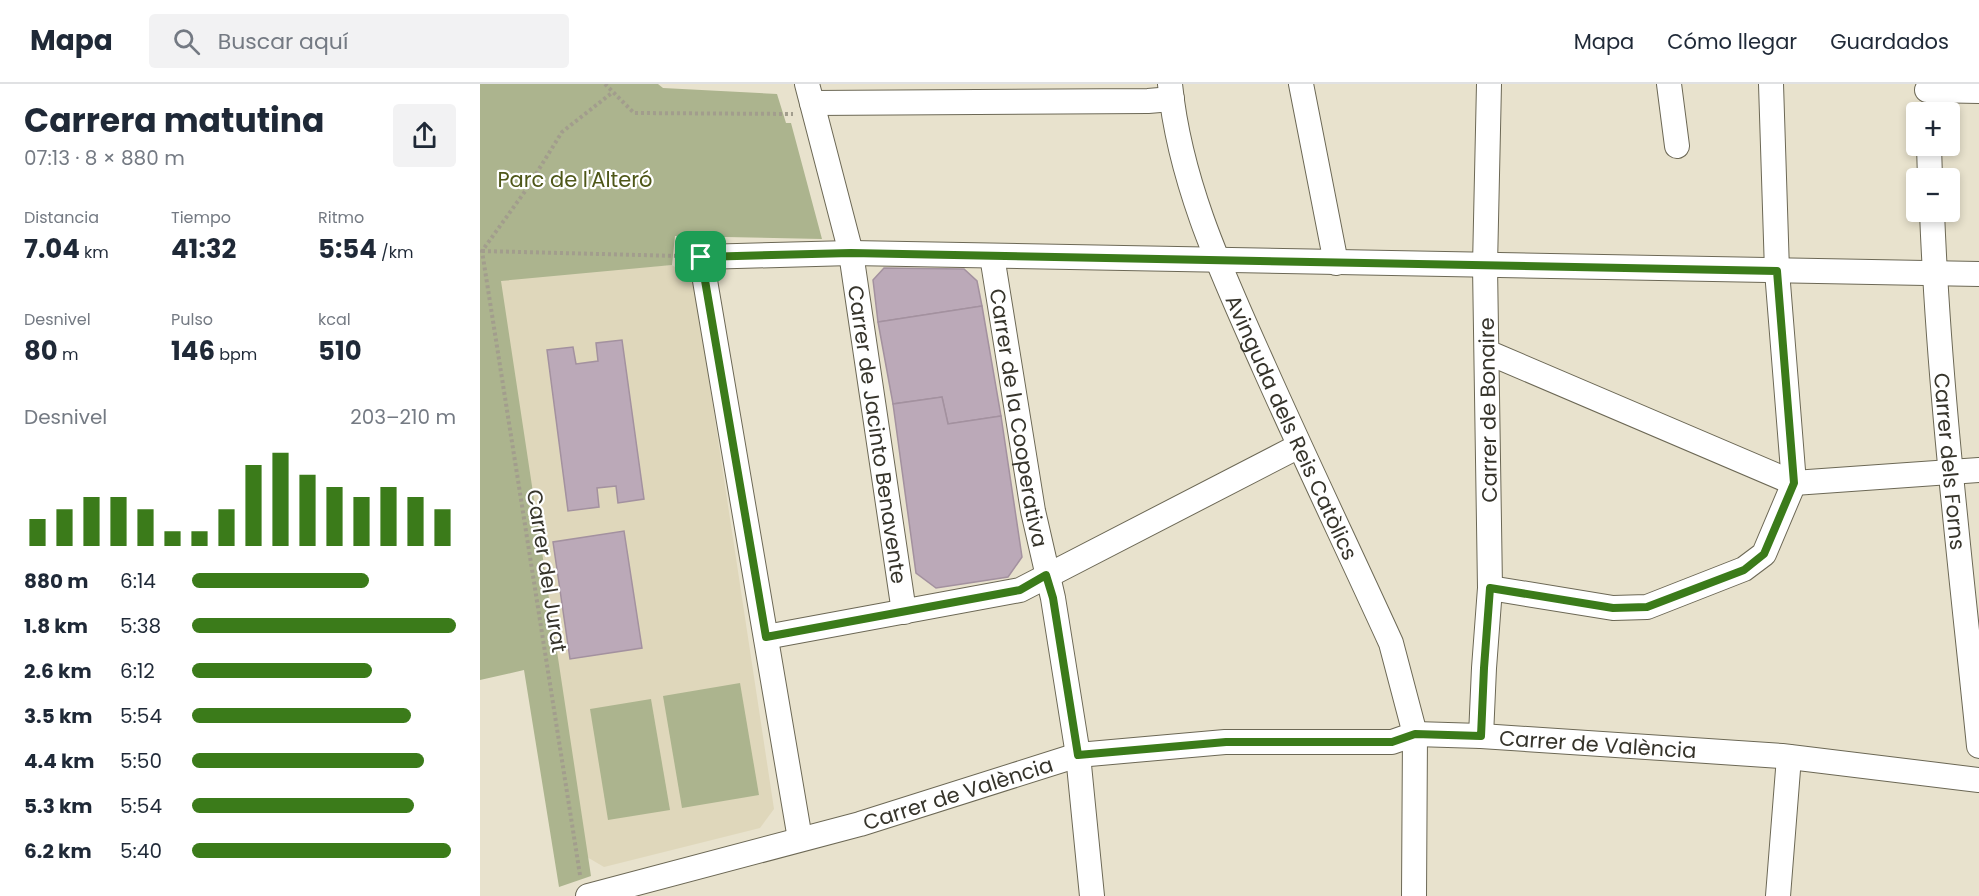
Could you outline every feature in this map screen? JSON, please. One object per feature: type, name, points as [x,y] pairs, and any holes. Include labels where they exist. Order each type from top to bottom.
[{"type":"street","points":[[1301,84],[1336,263]]},
{"type":"street","name":"Carrer de Bonaire","points":[[1481,736],[1490,588],[1485,266],[1489,84]]},
{"type":"street","points":[[1669,84],[1677,146]]},
{"type":"street","points":[[1490,588],[1613,608],[1647,607],[1744,570],[1764,554],[1794,483],[1777,271],[1771,84]]},
{"type":"street","points":[[810,94],[1137,101],[1171,91]]},
{"type":"street","name":"Avinguda dels Reis Catòlics","points":[[1171,91],[1174,121],[1190,187],[1216,260],[1299,446],[1391,643],[1415,734],[1414,896]]},
{"type":"street","points":[[1927,96],[1979,91]]},
{"type":"street","name":"Carrer de Jacinto Benavente","points":[[810,94],[851,253],[904,612]]},
{"type":"street","name":"Carrer dels Forns","points":[[1932,222],[1934,273],[1951,471],[1979,746]]},
{"type":"street","points":[[800,839],[701,257],[851,253],[1979,274]]},
{"type":"street","name":"Carrer de la Cooperativa","points":[[992,256],[1033,511],[1053,598],[1078,755],[1092,896]]},
{"type":"street","points":[[1487,352],[1794,483],[1979,470]]},
{"type":"street","points":[[766,637],[1020,590],[1299,446]]},
{"type":"street","name":"Carrer de València","points":[[585,890],[860,824],[1078,755],[1226,742],[1392,742],[1415,734],[1481,736],[1789,757],[1979,780]]},
{"type":"street","points":[[1778,896],[1789,757]]},
{"type":"path","points":[[605,84],[634,113],[786,114]]},
{"type":"path","points":[[481,253],[526,190],[562,132],[613,92]]},
{"type":"path","points":[[481,253],[701,257]]},
{"type":"path","name":"Carrer del Jurat","points":[[481,253],[585,890]]},
{"type":"shaded area","points":[[672,265],[694,281],[774,809],[760,828],[604,867],[587,857],[500,281],[558,273]]},
{"type":"green space","name":"Parc de l'Alteró","points":[[480,84],[658,84],[663,88],[777,94],[786,123],[791,123],[822,239],[675,236],[672,265],[501,281],[591,876],[559,887],[524,670],[480,680]]},
{"type":"green space","points":[[740,683],[759,795],[682,808],[663,696]]},
{"type":"green space","points":[[651,699],[670,810],[608,820],[590,709]]},
{"type":"building","points":[[884,268],[964,269],[977,281],[982,306],[878,322],[873,280]]},
{"type":"building","points":[[982,306],[1001,416],[948,424],[942,397],[893,404],[878,322]]},
{"type":"building","points":[[622,340],[644,499],[618,503],[616,486],[597,488],[599,507],[568,511],[547,350],[573,347],[576,364],[598,361],[596,343]]},
{"type":"building","points":[[942,397],[948,424],[1001,416],[1022,557],[1008,577],[936,588],[916,573],[893,404]]},
{"type":"building","points":[[624,531],[642,648],[570,659],[553,542]]},
{"type":"route","points":[[851,253],[1777,271],[1794,483],[1764,554],[1744,570],[1647,607],[1613,608],[1490,588],[1481,736],[1415,734],[1392,742],[1226,742],[1078,755],[1053,598],[1046,575],[1020,590],[766,637],[701,257],[851,253]]}]
